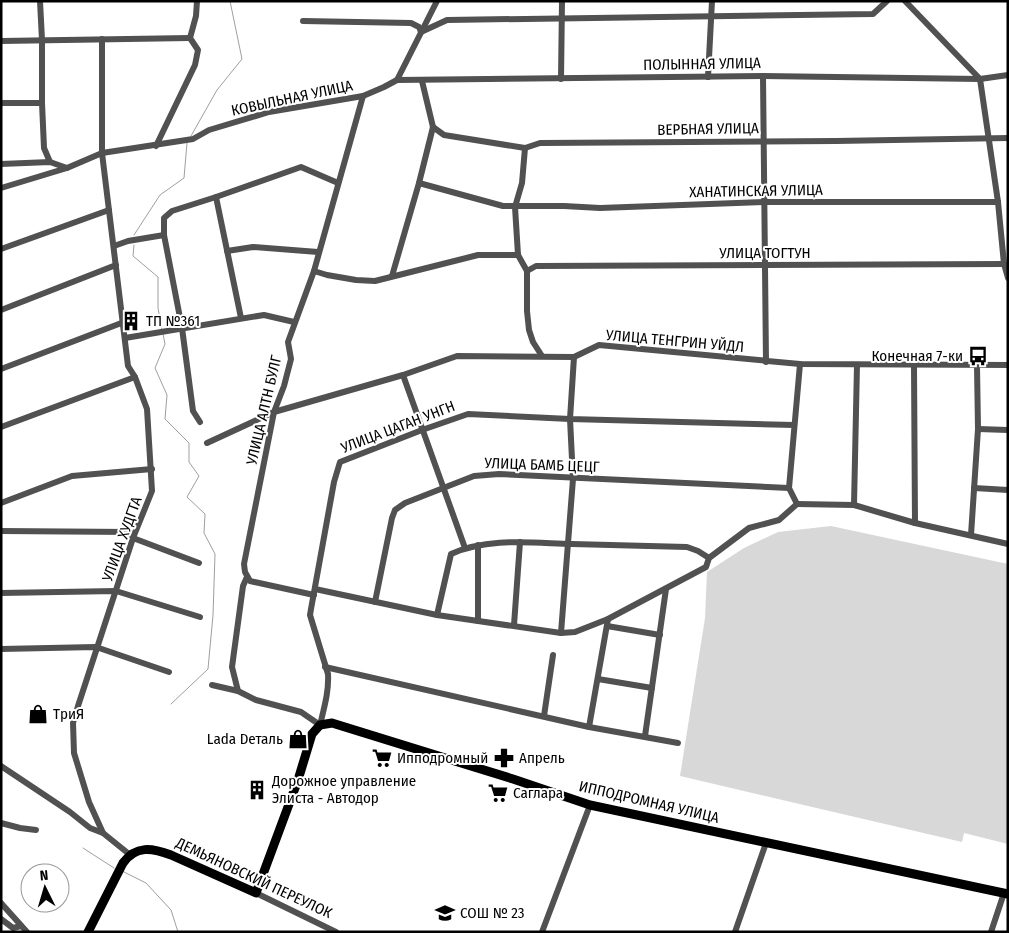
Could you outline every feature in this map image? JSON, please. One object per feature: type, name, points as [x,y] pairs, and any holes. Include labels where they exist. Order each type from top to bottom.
[{"type":"main road","name":"ИППОДРОМНАЯ УЛИЦА","points":[[320,725],[332,723],[514,779],[590,805],[1006,894]]},
{"type":"main road","points":[[256,893],[298,780],[312,734],[320,725]]},
{"type":"main road","name":"ДЕМЬЯНОВСКИЙ ПЕРЕУЛОК","points":[[129,854],[142,850],[160,851],[256,893]]},
{"type":"main road","points":[[88,932],[117,873],[129,854]]},
{"type":"street","points":[[40,1],[44,148],[50,162]]},
{"type":"street","points":[[156,146],[195,65],[198,50],[190,38],[196,16],[197,1]]},
{"type":"street","points":[[397,80],[437,1]]},
{"type":"street","points":[[560,79],[562,1]]},
{"type":"street","points":[[708,77],[712,1]]},
{"type":"street","points":[[421,32],[447,20],[873,14],[887,1]]},
{"type":"street","points":[[905,1],[980,79],[998,202],[1004,264],[1008,278]]},
{"type":"street","points":[[303,21],[411,23],[419,27],[421,32]]},
{"type":"street","points":[[1,41],[190,38]]},
{"type":"street","name":"УЛИЦА ХУДГТА","points":[[102,39],[102,153],[128,366],[135,377],[148,409],[152,492],[133,538],[96,647],[73,723],[74,753],[90,802],[103,833],[129,854]]},
{"type":"street","name":"ПОЛЫННАЯ УЛИЦА","points":[[397,80],[763,76],[980,79],[1008,75]]},
{"type":"street","points":[[763,76],[766,362]]},
{"type":"street","name":"КОВЫЛЬНАЯ УЛИЦА","points":[[1,188],[67,168],[102,153],[193,140],[209,130],[269,112],[363,96],[397,80]]},
{"type":"street","points":[[392,276],[420,183],[433,127],[422,81]]},
{"type":"street","name":"УЛИЦА АЛТН БУЛГ","points":[[238,691],[232,667],[243,586],[246,577],[244,564],[274,412],[284,386],[291,359],[288,342],[314,271],[363,96]]},
{"type":"street","points":[[1,103],[42,103]]},
{"type":"street","name":"ВЕРБНАЯ УЛИЦА","points":[[433,127],[444,136],[525,148],[540,143],[836,142],[1008,138]]},
{"type":"street","points":[[525,148],[522,183],[515,207],[518,256],[527,271],[529,330],[533,342],[542,356]]},
{"type":"street","points":[[1,164],[50,162],[67,168]]},
{"type":"street","points":[[200,422],[193,410],[182,328],[164,235],[164,218],[172,211],[301,167],[338,183]]},
{"type":"street","name":"ХАНАТИНСКАЯ УЛИЦА","points":[[420,183],[503,206],[515,207],[564,206],[600,208],[764,202],[998,202]]},
{"type":"street","points":[[216,197],[241,318]]},
{"type":"street","points":[[1,249],[110,210]]},
{"type":"street","points":[[114,246],[128,241],[164,235]]},
{"type":"street","points":[[227,252],[253,247],[318,252]]},
{"type":"street","points":[[314,271],[337,277],[375,281],[478,255],[518,256]]},
{"type":"street","name":"УЛИЦА ТОГТУН","points":[[527,271],[536,266],[1004,264]]},
{"type":"street","points":[[1,310],[116,265]]},
{"type":"street","points":[[126,338],[264,315],[294,322]]},
{"type":"street","points":[[1,369],[124,322]]},
{"type":"street","name":"УЛИЦА ТЕНГРИН УЙДЛ","points":[[207,443],[274,412],[403,375],[457,356],[574,357],[599,345],[800,364],[1008,365]]},
{"type":"street","points":[[561,632],[573,479],[570,419],[574,357]]},
{"type":"street","points":[[797,504],[789,488],[800,364]]},
{"type":"street","points":[[854,505],[857,365]]},
{"type":"street","points":[[914,365],[915,523]]},
{"type":"street","points":[[971,535],[978,429],[977,366]]},
{"type":"street","points":[[403,375],[442,489],[465,548]]},
{"type":"street","points":[[1,427],[135,377]]},
{"type":"street","name":"УЛИЦА ЦАГАН УНГН","points":[[320,725],[328,691],[328,674],[310,614],[334,482],[340,462],[468,414],[570,419],[794,425]]},
{"type":"street","points":[[978,429],[1008,430]]},
{"type":"street","points":[[1,503],[72,476],[152,469]]},
{"type":"street","name":"УЛИЦА БАМБ ЦЕЦГ","points":[[375,602],[395,510],[405,503],[466,478],[499,474],[789,488]]},
{"type":"street","points":[[974,488],[1008,490]]},
{"type":"street","points":[[246,577],[250,581],[375,602],[437,615],[561,632],[575,632],[608,623],[706,567],[708,558],[749,528],[780,520],[797,504],[854,505],[915,523],[1008,544]]},
{"type":"street","points":[[1,531],[130,532],[133,538],[199,563]]},
{"type":"street","points":[[514,625],[520,542]]},
{"type":"street","points":[[437,615],[451,554],[478,545],[520,542],[687,547],[698,551],[708,558]]},
{"type":"street","points":[[478,545],[478,621]]},
{"type":"street","points":[[645,736],[666,589]]},
{"type":"street","points":[[1,593],[116,591],[200,617]]},
{"type":"street","points":[[608,623],[660,635]]},
{"type":"street","points":[[589,727],[608,623]]},
{"type":"street","points":[[1,650],[96,647],[169,672]]},
{"type":"street","points":[[544,716],[553,655]]},
{"type":"street","points":[[326,667],[589,727],[645,736],[678,744]]},
{"type":"street","points":[[598,679],[652,688]]},
{"type":"street","points":[[212,685],[238,691],[256,700],[301,712],[320,725]]},
{"type":"street","points":[[1,766],[70,812],[90,828],[103,833]]},
{"type":"street","points":[[542,932],[590,805]]},
{"type":"street","points":[[1,823],[36,830]]},
{"type":"street","points":[[735,932],[766,843]]},
{"type":"street","name":"ДЕМЬЯНОВСКИЙ ПЕРЕУЛОК","points":[[256,893],[336,932]]},
{"type":"street","points":[[991,932],[1006,894]]},
{"type":"street","points":[[1,902],[24,930]]},
{"type":"street","points":[[1,918],[13,928],[24,930]]},
{"type":"street","points":[[318,932],[323,925]]},
{"type":"shaded area","points":[[831,526],[1008,564],[1008,844],[964,833],[962,842],[680,776],[705,618],[707,572],[744,548],[778,532]]},
{"type":"waterway","points":[[191,136],[217,90],[242,59],[230,1]]},
{"type":"waterway","points":[[134,235],[160,195],[184,178],[187,143]]},
{"type":"waterway","points":[[134,245],[133,256],[158,277],[158,308],[162,330]]},
{"type":"waterway","points":[[163,334],[165,344],[155,368],[167,395],[165,419],[189,443],[189,462],[199,476],[187,497],[205,514],[204,533],[215,554],[213,615],[208,669],[171,704]]},
{"type":"waterway","points":[[83,848],[114,868]]},
{"type":"waterway","points":[[122,871],[146,883],[171,910],[178,932]]},
{"type":"place","name":"ТП №361","points":[[131,321]]},
{"type":"place","name":"Конечная 7-ки","points":[[978,356]]},
{"type":"place","name":"ТриЯ","points":[[38,714]]},
{"type":"place","name":"Lada Dеталь","points":[[298,739]]},
{"type":"place","name":"Ипподромный","points":[[382,758]]},
{"type":"place","name":"Апрель","points":[[504,758]]},
{"type":"place","name":"Дорожное управление Элиста - Автодор","points":[[257,790]]},
{"type":"place","name":"Саглара","points":[[498,793]]},
{"type":"place","name":"СОШ № 23","points":[[445,913]]}]
